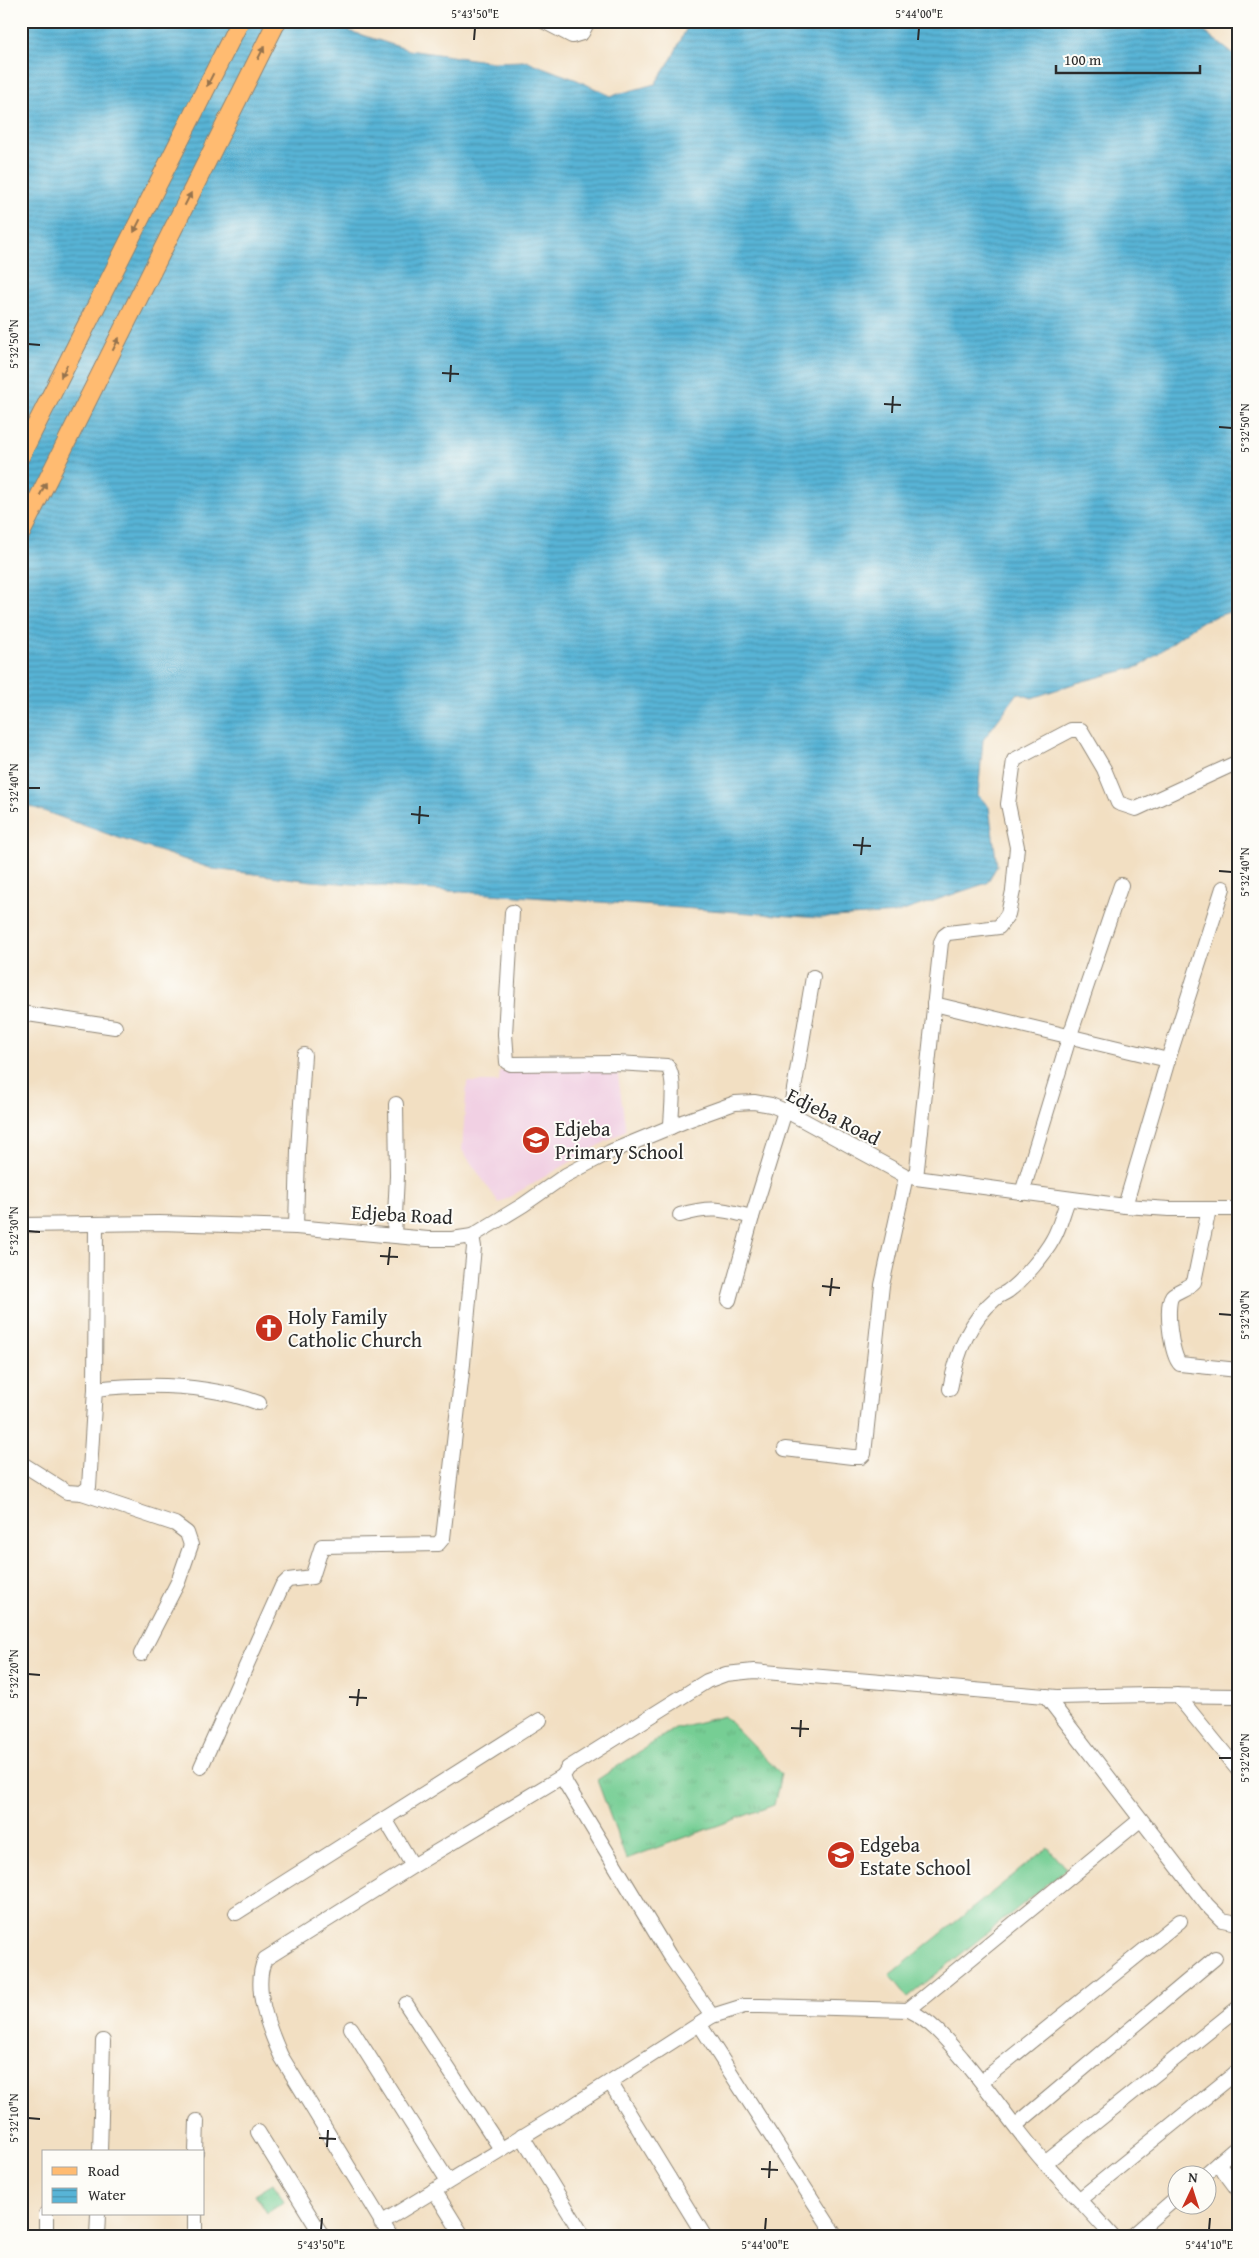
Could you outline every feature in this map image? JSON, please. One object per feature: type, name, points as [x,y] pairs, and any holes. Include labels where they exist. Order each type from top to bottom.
[{"type":"main road","points":[[21,455],[240,21]]},
{"type":"main road","points":[[21,533],[277,21]]},
{"type":"street","points":[[543,21],[572,36],[582,33],[588,21]]},
{"type":"street","points":[[785,1449],[852,1457],[861,1457],[864,1454],[882,1284],[911,1177],[944,936],[948,933],[999,927],[1008,914],[1014,892],[1017,847],[1008,804],[1014,760],[1071,730],[1081,730],[1104,769],[1118,804],[1136,809],[1238,762]]},
{"type":"street","points":[[1022,1193],[1069,1038],[1121,885]]},
{"type":"street","points":[[1125,1206],[1168,1060],[1223,888]]},
{"type":"street","points":[[512,912],[505,1034],[507,1062],[511,1064],[617,1063],[667,1066],[671,1071],[672,1080],[671,1127]]},
{"type":"street","points":[[729,1300],[752,1217],[788,1112],[812,977]]},
{"type":"street","points":[[934,1004],[1069,1038],[1168,1060]]},
{"type":"street","points":[[21,1013],[115,1027]]},
{"type":"street","points":[[296,1227],[304,1055]]},
{"type":"street","name":"Edjeba Road","points":[[21,1225],[159,1223],[296,1227],[452,1240],[472,1236],[523,1206],[566,1175],[610,1152],[735,1104],[754,1102],[788,1112],[911,1177],[1068,1200],[1125,1206],[1238,1209]]},
{"type":"street","points":[[394,1235],[397,1176],[396,1104]]},
{"type":"street","points":[[950,1389],[957,1356],[965,1337],[988,1306],[1023,1277],[1053,1240],[1068,1200]]},
{"type":"street","points":[[680,1215],[702,1209],[719,1209],[752,1217]]},
{"type":"street","points":[[1209,1209],[1194,1282],[1188,1288],[1175,1293],[1170,1299],[1172,1349],[1176,1360],[1180,1364],[1238,1370]]},
{"type":"street","points":[[82,1493],[89,1487],[95,1389],[96,1224]]},
{"type":"street","points":[[201,1767],[282,1586],[288,1580],[312,1577],[322,1546],[438,1544],[443,1538],[464,1354],[474,1247],[472,1236]]},
{"type":"street","points":[[95,1389],[201,1387],[232,1393],[260,1403]]},
{"type":"street","points":[[21,1463],[67,1492],[82,1493],[176,1524],[187,1533],[191,1545],[178,1582],[141,1654]]},
{"type":"street","points":[[391,2237],[281,2056],[272,2035],[262,1995],[260,1972],[265,1959],[413,1866],[563,1776],[568,1768],[686,1693],[707,1681],[726,1674],[754,1671],[1046,1696],[1238,1696]]},
{"type":"street","points":[[1177,1695],[1238,1770]]},
{"type":"street","points":[[1046,1696],[1140,1820],[1222,1920],[1238,1923]]},
{"type":"street","points":[[236,1914],[540,1720]]},
{"type":"street","points":[[563,1776],[669,1955],[712,2016]]},
{"type":"street","points":[[385,1819],[413,1866]]},
{"type":"street","points":[[908,2010],[1140,1820]]},
{"type":"street","points":[[982,2081],[1180,1921]]},
{"type":"street","points":[[1016,2125],[1215,1958]]},
{"type":"street","points":[[406,2004],[501,2149]]},
{"type":"street","points":[[381,2223],[610,2082],[712,2016],[744,2006],[908,2010],[922,2017],[938,2031],[982,2081],[1045,2163],[1113,2237]]},
{"type":"street","points":[[1045,2163],[1238,2008]]},
{"type":"street","points":[[700,2025],[835,2236]]},
{"type":"street","points":[[351,2028],[448,2182]]},
{"type":"street","points":[[100,2150],[103,2041]]},
{"type":"street","points":[[1080,2199],[1238,2072]]},
{"type":"street","points":[[610,2082],[706,2237]]},
{"type":"street","points":[[196,2150],[197,2121]]},
{"type":"street","points":[[258,2132],[323,2237]]},
{"type":"street","points":[[522,2136],[584,2237]]},
{"type":"street","points":[[1215,2166],[1238,2146]]},
{"type":"street","points":[[1218,2163],[1238,2190]]},
{"type":"street","points":[[434,2190],[463,2237]]},
{"type":"street","points":[[1132,2237],[1166,2207]]},
{"type":"street","points":[[46,2216],[46,2237]]},
{"type":"street","points":[[98,2216],[98,2237]]},
{"type":"street","points":[[195,2216],[195,2237]]},
{"type":"shaded area","name":"Edjeba Primary School","points":[[617,1069],[626,1130],[499,1203],[462,1150],[467,1082],[499,1082],[500,1071]]},
{"type":"green space","points":[[724,1716],[781,1774],[774,1805],[626,1859],[597,1780],[675,1728]]},
{"type":"green space","points":[[1048,1847],[1066,1869],[908,1997],[890,1975]]},
{"type":"green space","points":[[273,2183],[284,2202],[267,2213],[255,2194]]},
{"type":"water","points":[[21,21],[318,21],[409,50],[493,62],[526,61],[577,80],[611,96],[655,84],[672,58],[690,21],[1159,21],[1161,25],[1169,21],[1191,21],[1238,58],[1238,609],[1200,622],[1141,666],[1076,683],[1032,698],[1018,693],[983,740],[978,795],[989,807],[997,866],[987,883],[897,913],[819,918],[312,881],[213,869],[21,803]]},
{"type":"place","name":"Edjeba Primary School","points":[[536,1140]]},
{"type":"place","name":"Holy Family Catholic Church","points":[[269,1328]]},
{"type":"place","name":"Edgeba Estate School","points":[[841,1855]]}]
